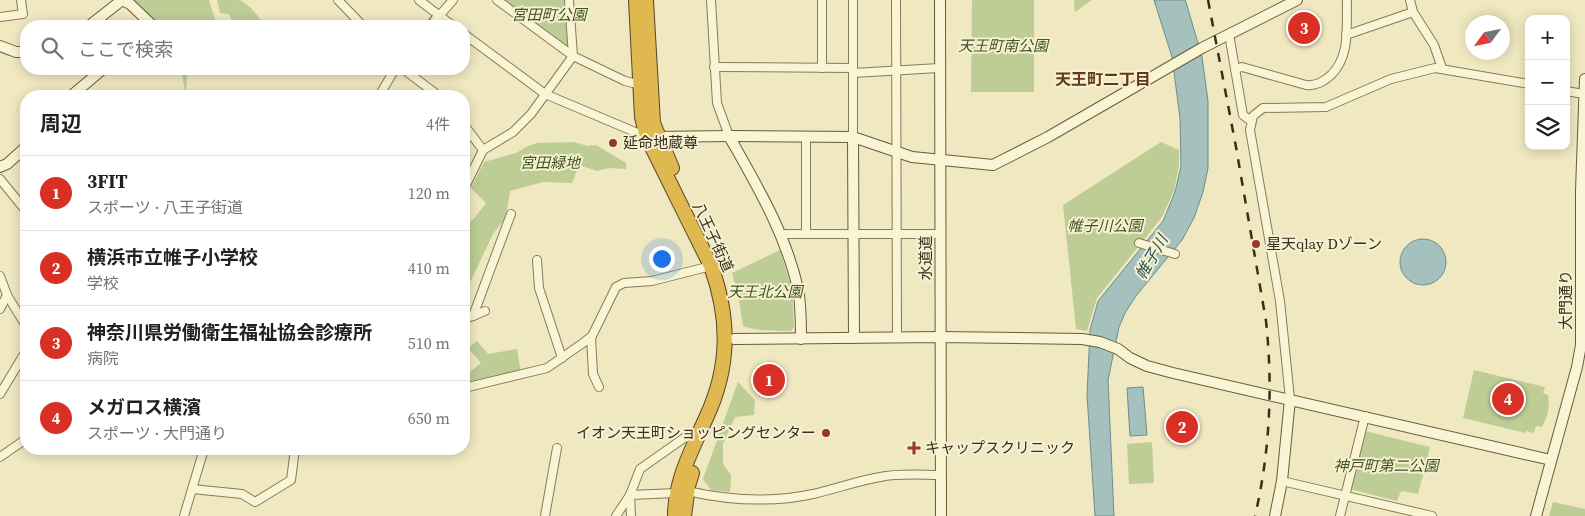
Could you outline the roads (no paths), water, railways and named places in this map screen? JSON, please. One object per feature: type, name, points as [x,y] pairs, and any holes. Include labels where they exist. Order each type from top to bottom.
[{"type":"highway","name":"八王子街道","points":[[636,0],[643,123],[664,153],[719,263],[726,282],[734,339],[733,362],[724,396],[682,492],[675,516]]},
{"type":"highway","name":"八王子街道","points":[[646,0],[653,137],[711,266],[722,310],[725,349],[718,390],[684,466],[682,492],[684,516]]},
{"type":"street","points":[[0,16],[23,14],[21,0]]},
{"type":"street","points":[[97,20],[122,0],[130,4],[147,20]]},
{"type":"street","points":[[338,0],[356,20]]},
{"type":"street","points":[[418,0],[445,20]]},
{"type":"street","points":[[436,20],[453,0]]},
{"type":"street","points":[[497,0],[573,56],[625,81],[641,84]]},
{"type":"street","points":[[470,177],[483,150],[513,132],[531,114],[573,56],[569,0]]},
{"type":"street","points":[[711,0],[716,103],[729,136],[780,234],[798,290],[802,338]]},
{"type":"street","points":[[822,0],[822,68]]},
{"type":"street","points":[[853,0],[854,338]]},
{"type":"street","points":[[896,0],[897,338]]},
{"type":"street","name":"水道道","points":[[940,0],[941,516]]},
{"type":"street","points":[[470,38],[545,94],[653,137],[853,137],[912,157],[993,165],[1048,137],[1202,48],[1297,0]]},
{"type":"street","points":[[1235,69],[1242,67],[1286,80],[1313,85],[1324,82],[1343,58],[1347,0]]},
{"type":"street","points":[[1410,0],[1414,12],[1434,45],[1442,68]]},
{"type":"street","points":[[1346,35],[1414,12]]},
{"type":"street","points":[[1229,34],[1243,115],[1251,121]]},
{"type":"street","points":[[0,46],[20,52]]},
{"type":"street","points":[[714,67],[822,68],[896,72],[939,68]]},
{"type":"street","points":[[1275,516],[1282,481],[1290,399],[1280,301],[1250,130],[1251,121],[1258,111],[1263,108],[1326,106],[1391,79],[1435,68],[1525,83]]},
{"type":"street","points":[[78,90],[95,75]]},
{"type":"street","points":[[383,90],[391,75]]},
{"type":"street","points":[[411,75],[431,90]]},
{"type":"street","name":"大門通り","points":[[1536,516],[1577,367],[1581,345],[1583,291],[1581,191],[1585,79]]},
{"type":"street","points":[[1570,92],[1584,94]]},
{"type":"street","points":[[470,132],[483,150]]},
{"type":"street","points":[[806,136],[806,233]]},
{"type":"street","points":[[0,167],[20,152]]},
{"type":"street","points":[[0,179],[20,204]]},
{"type":"street","points":[[472,316],[511,214]]},
{"type":"street","points":[[780,234],[940,234]]},
{"type":"street","points":[[1139,243],[1175,254]]},
{"type":"street","points":[[537,260],[539,288],[562,358]]},
{"type":"street","points":[[470,387],[547,368],[562,358],[590,337],[608,307],[616,287],[624,283],[652,281],[711,266]]},
{"type":"street","points":[[0,276],[2,285],[20,316]]},
{"type":"street","points":[[0,309],[7,295]]},
{"type":"street","points":[[472,316],[485,311]]},
{"type":"street","points":[[590,337],[592,374],[599,387]]},
{"type":"street","points":[[734,339],[941,337],[1082,339],[1100,342],[1118,349],[1130,358],[1147,366],[1551,460]]},
{"type":"street","points":[[0,394],[20,361]]},
{"type":"street","points":[[1340,516],[1365,416]]},
{"type":"street","points":[[616,516],[630,495],[640,469],[684,438],[698,435]]},
{"type":"street","points":[[0,457],[20,443]]},
{"type":"street","points":[[545,516],[557,448]]},
{"type":"street","points":[[184,516],[204,455]]},
{"type":"street","points":[[192,488],[242,494],[255,502],[291,480],[294,455]]},
{"type":"street","points":[[630,495],[682,492],[762,500],[812,494],[882,476],[941,475]]},
{"type":"street","points":[[1282,481],[1432,516]]},
{"type":"street","points":[[630,495],[631,516]]},
{"type":"water","name":"帷子川","points":[[1154,0],[1185,0],[1186,2],[1202,57],[1208,101],[1208,168],[1203,192],[1194,218],[1182,240],[1136,296],[1119,327],[1108,380],[1114,516],[1095,516],[1087,395],[1090,330],[1098,301],[1163,221],[1175,192],[1181,166],[1180,118],[1172,57]]},
{"type":"water","points":[[1428,239],[1440,245],[1445,253],[1445,271],[1440,279],[1432,284],[1418,285],[1406,279],[1401,271],[1400,257],[1406,245],[1414,240]]},
{"type":"water","points":[[1143,387],[1147,435],[1130,436],[1127,388]]},
{"type":"railway","points":[[1208,0],[1266,321],[1270,394],[1269,419],[1264,468],[1255,516]]},
{"type":"place","name":"神奈川県労働衛生福祉協会診療所","points":[[1304,28]]},
{"type":"place","name":"延命地蔵尊","points":[[613,143]]},
{"type":"place","name":"星天qlay Dゾーン","points":[[1256,244]]},
{"type":"place","name":"3FIT","points":[[769,380]]},
{"type":"place","name":"メガロス横濱","points":[[1508,399]]},
{"type":"place","name":"横浜市立帷子小学校","points":[[1182,427]]},
{"type":"place","name":"イオン天王町ショッピングセンター","points":[[826,433]]},
{"type":"place","name":"キャップスクリニック","points":[[914,448]]},
{"type":"district","name":"天王町二丁目","points":[[1103,79]]},
{"type":"park label","name":"宮田町公園","points":[[549,15]]},
{"type":"park label","name":"天王町南公園","points":[[1003,46]]},
{"type":"park label","name":"宮田緑地","points":[[550,163]]},
{"type":"park label","name":"帷子川公園","points":[[1105,226]]},
{"type":"park label","name":"天王北公園","points":[[765,292]]},
{"type":"park label","name":"神戸町第二公園","points":[[1386,466]]}]
